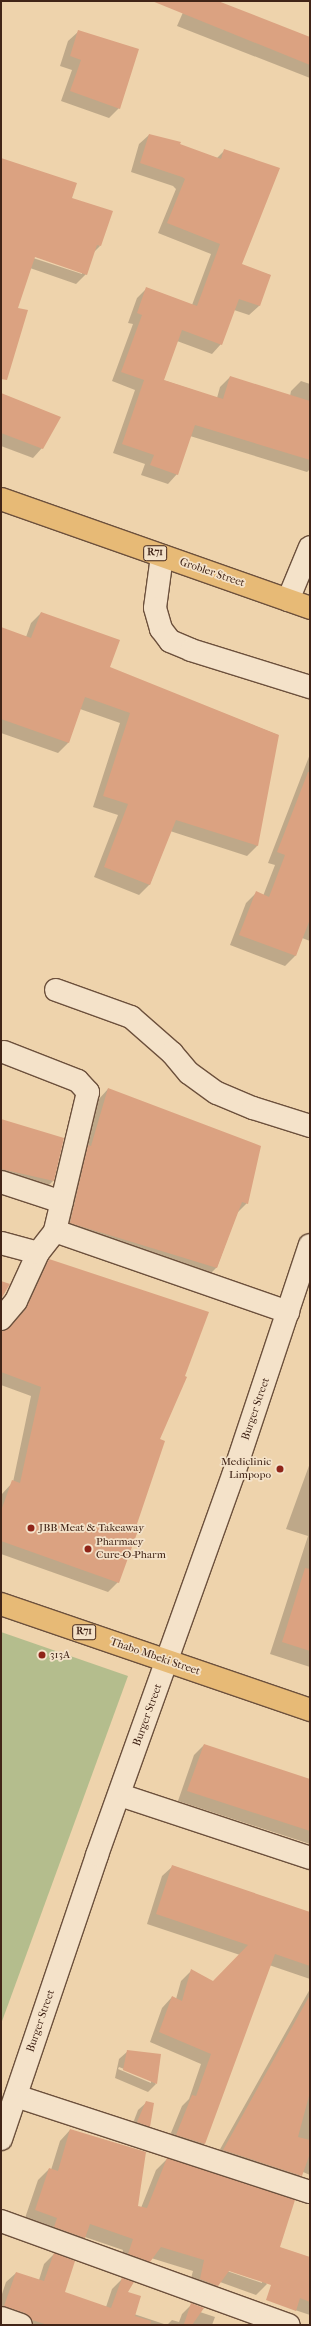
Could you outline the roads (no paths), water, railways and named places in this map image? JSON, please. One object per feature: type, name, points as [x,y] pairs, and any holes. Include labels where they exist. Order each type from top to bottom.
[{"type":"main road","name":"Grobler Street","points":[[1,499],[310,608]]},
{"type":"main road","name":"Thabo Mbeki Street","points":[[1,1604],[310,1710]]},
{"type":"street","points":[[288,600],[310,547]]},
{"type":"street","points":[[162,556],[155,608],[161,629],[170,641],[190,650],[309,686]]},
{"type":"street","points":[[56,990],[131,1018],[172,1053],[195,1078],[217,1093],[253,1108],[310,1126]]},
{"type":"street","points":[[1,1319],[16,1301],[38,1253],[55,1231],[88,1092],[78,1081],[4,1052]]},
{"type":"street","points":[[1,1182],[62,1202]]},
{"type":"street","points":[[55,1231],[288,1312]]},
{"type":"street","points":[[1,1243],[38,1253]]},
{"type":"street","name":"Burger Street","points":[[1,2139],[310,1245]]},
{"type":"street","points":[[120,1795],[158,1809],[310,1858]]},
{"type":"street","points":[[16,2096],[310,2192]]},
{"type":"street","points":[[1,2221],[289,2325]]},
{"type":"street","points":[[1,2318],[21,2325]]},
{"type":"place","name":"Mediclinic Limpopo","points":[[280,1469]]},
{"type":"place","name":"JBB Meat & Takeaway","points":[[31,1528]]},
{"type":"place","name":"Pharmacy Cure-O-Pharm","points":[[88,1549]]},
{"type":"place","name":"313A","points":[[42,1655]]}]
